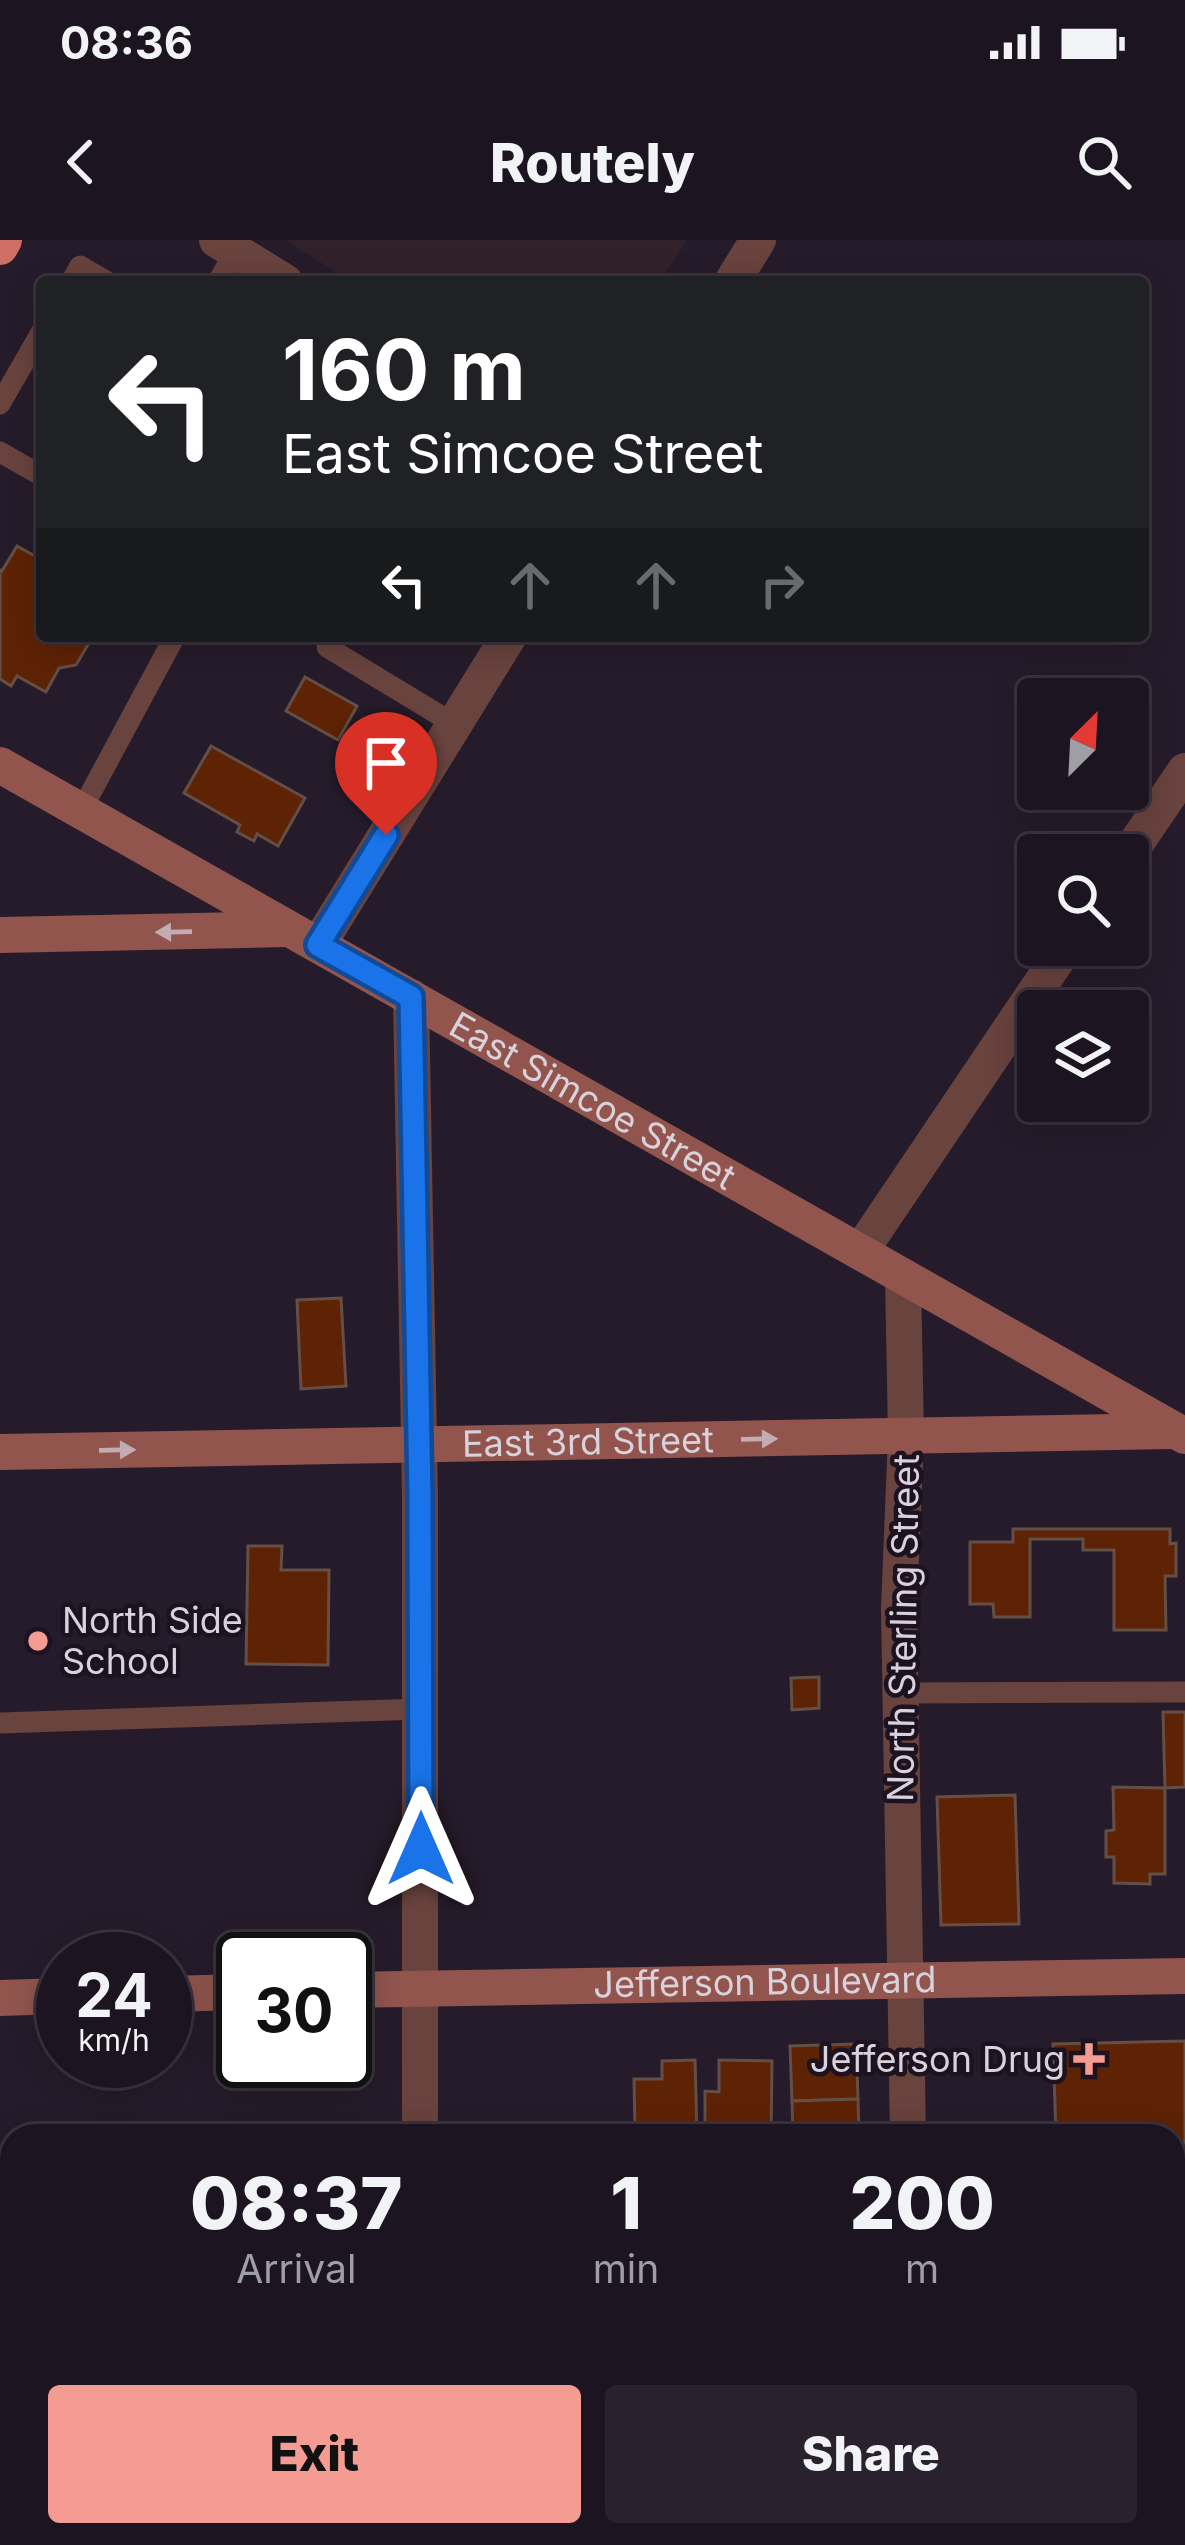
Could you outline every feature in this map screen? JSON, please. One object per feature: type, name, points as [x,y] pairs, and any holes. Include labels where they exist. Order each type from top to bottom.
[{"type":"street","points":[[736,276],[758,240]]},
{"type":"street","points":[[223,258],[270,276]]},
{"type":"street","points":[[0,935],[304,937],[454,724],[505,642]]},
{"type":"street","name":"East Simcoe Street","points":[[0,766],[1181,1433]]},
{"type":"street","points":[[1142,834],[1185,771]]},
{"type":"street","points":[[860,1252],[1053,966]]},
{"type":"street","points":[[411,997],[420,1496],[420,2124]]},
{"type":"street","name":"North Sterling Street","points":[[903,1277],[906,1436],[898,1608],[908,2124]]},
{"type":"street","name":"East 3rd Street","points":[[0,1452],[1181,1433]]},
{"type":"street","name":"Jefferson Boulevard","points":[[372,1989],[1185,1976]]},
{"type":"street","points":[[0,1998],[36,1997]]},
{"type":"lane","points":[[74,276],[80,266],[98,276]]},
{"type":"lane","points":[[0,404],[34,364]]},
{"type":"lane","points":[[0,452],[36,473]]},
{"type":"lane","points":[[81,811],[173,642]]},
{"type":"lane","points":[[327,647],[454,724]]},
{"type":"lane","points":[[900,1694],[1185,1692]]},
{"type":"lane","points":[[0,1724],[421,1709]]},
{"type":"shaded area","points":[[285,240],[687,240],[664,276],[342,276]]},
{"type":"building","points":[[17,546],[36,557],[36,642],[89,642],[76,665],[59,668],[46,692],[17,676],[11,686],[0,679],[2,571]]},
{"type":"building","points":[[305,677],[357,706],[338,740],[286,711]]},
{"type":"building","points":[[211,746],[305,798],[278,846],[257,834],[254,841],[237,832],[240,825],[184,793]]},
{"type":"building","points":[[341,1298],[346,1386],[301,1389],[297,1300]]},
{"type":"building","points":[[1013,1529],[1170,1529],[1170,1544],[1176,1543],[1176,1576],[1165,1576],[1166,1630],[1114,1630],[1114,1550],[1083,1550],[1083,1539],[1030,1539],[1030,1617],[994,1617],[993,1604],[970,1604],[970,1542],[1013,1542]]},
{"type":"building","points":[[248,1546],[282,1546],[281,1570],[329,1570],[328,1665],[246,1664]]},
{"type":"building","points":[[819,1677],[819,1708],[792,1710],[791,1678]]},
{"type":"building","points":[[1163,1712],[1185,1712],[1185,1787],[1165,1788]]},
{"type":"building","points":[[1113,1787],[1165,1788],[1165,1874],[1150,1874],[1150,1884],[1114,1883],[1114,1857],[1106,1857],[1106,1831],[1114,1830]]},
{"type":"building","points":[[1015,1795],[1019,1924],[941,1925],[937,1797]]},
{"type":"building","points":[[1185,2041],[1185,2124],[1056,2124],[1053,2044]]},
{"type":"building","points":[[856,2044],[858,2099],[792,2101],[790,2046]]},
{"type":"building","points":[[695,2060],[697,2124],[635,2124],[634,2079],[662,2079],[662,2061]]},
{"type":"building","points":[[719,2060],[772,2061],[771,2124],[705,2124],[705,2091],[719,2092]]},
{"type":"building","points":[[858,2099],[859,2124],[793,2124],[792,2101]]},
{"type":"place","name":"North Side School","points":[[38,1641]]},
{"type":"place","name":"Jefferson Drug","points":[[1089,2059]]},
{"type":"route","points":[[386,835],[318,945],[411,997],[421,1849]]}]
